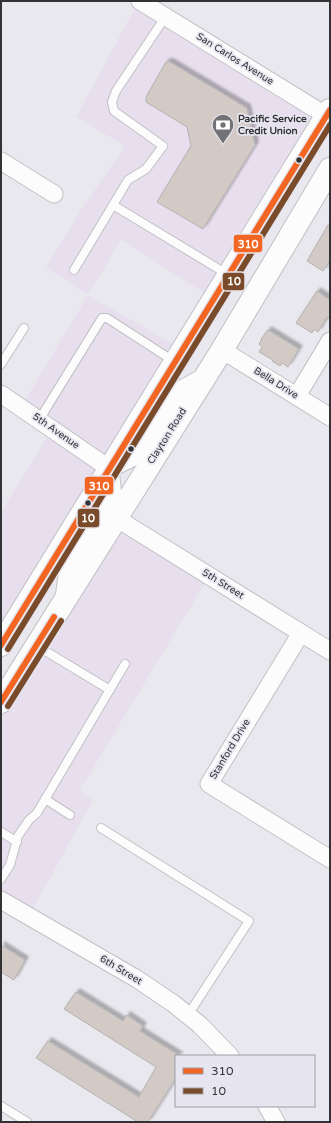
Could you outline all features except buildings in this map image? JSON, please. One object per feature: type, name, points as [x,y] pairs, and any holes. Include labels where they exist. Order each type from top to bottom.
[{"type":"main road","points":[[1,646],[329,115]]},
{"type":"main road","name":"Clayton Road","points":[[1,702],[222,350],[330,169]]},
{"type":"street","name":"San Carlos Avenue","points":[[140,1],[329,115]]},
{"type":"street","points":[[1,161],[54,194]]},
{"type":"street","points":[[297,396],[330,341]]},
{"type":"street","name":"Bella Drive","points":[[222,350],[330,416]]},
{"type":"street","points":[[64,601],[69,563],[113,495],[110,469],[134,457],[176,392],[204,377]]},
{"type":"street","name":"5th Avenue","points":[[5,400],[39,420],[110,469]]},
{"type":"street","name":"5th Street","points":[[116,518],[330,651]]},
{"type":"street","name":"Stanford Drive","points":[[301,633],[209,784],[330,859]]},
{"type":"street","name":"6th Street","points":[[1,900],[137,979],[174,1004],[200,1025],[229,1055]]},
{"type":"street","points":[[267,1107],[276,1122]]},
{"type":"lane","points":[[74,270],[128,180],[146,169],[163,146],[114,111],[112,102],[116,91],[166,16]]},
{"type":"lane","points":[[113,205],[229,275]]},
{"type":"lane","points":[[39,420],[102,318],[107,318],[176,362]]},
{"type":"lane","points":[[1,364],[24,328]]},
{"type":"lane","points":[[36,646],[110,690]]},
{"type":"lane","points":[[1,879],[10,864],[18,836],[29,820],[37,813],[125,664]]},
{"type":"lane","points":[[45,799],[70,816]]},
{"type":"lane","points":[[101,828],[249,921],[188,1015]]},
{"type":"lane","points":[[1,832],[17,842]]},
{"type":"lane","points":[[1,1106],[27,1122]]},
{"type":"shaded area","points":[[139,1],[327,116],[214,299],[121,240],[88,295],[46,267],[81,210],[125,146],[76,117]]},
{"type":"shaded area","points":[[88,295],[183,350],[1,645],[1,512],[52,429],[21,407]]},
{"type":"shaded area","points":[[116,518],[209,576],[80,790],[93,800],[29,916],[1,900],[1,702]]},
{"type":"transit line","name":"310","points":[[1,645],[330,110]]},
{"type":"transit line","name":"10","points":[[8,649],[330,125]]},
{"type":"transit line","name":"310","points":[[1,702],[54,617]]},
{"type":"transit line","name":"10","points":[[8,706],[61,621]]},
{"type":"place","name":"Pacific Service Credit Union","points":[[223,144]]}]
